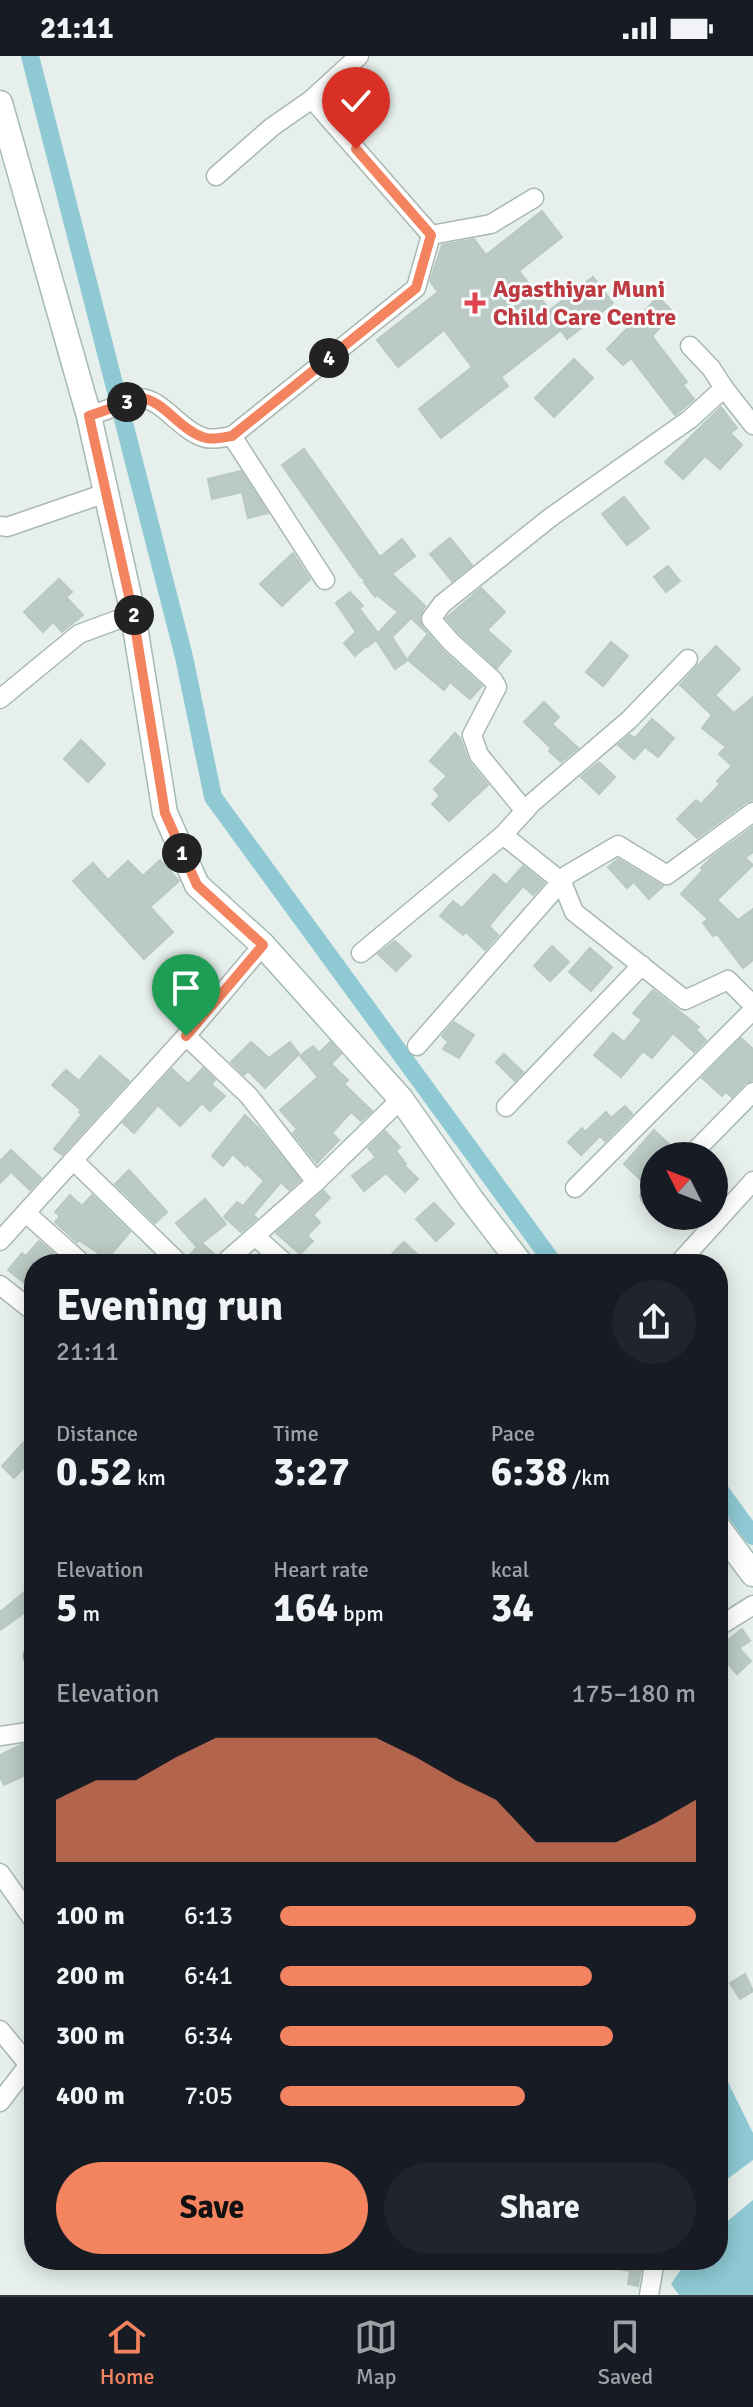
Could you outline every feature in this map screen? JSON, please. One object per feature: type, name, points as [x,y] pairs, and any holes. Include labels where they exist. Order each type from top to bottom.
[{"type":"street","points":[[216,176],[272,127],[312,99],[359,56]]},
{"type":"street","points":[[312,99],[431,235]]},
{"type":"street","points":[[0,103],[89,416],[133,614],[165,813],[197,885],[263,945],[401,1099],[513,1254]]},
{"type":"street","points":[[431,235],[491,224],[534,198]]},
{"type":"street","points":[[89,416],[148,398],[176,422],[207,438],[232,436],[416,288],[431,235]]},
{"type":"street","points":[[690,346],[711,368],[753,425]]},
{"type":"street","points":[[525,811],[479,755],[472,735],[497,687],[431,619],[442,604],[551,517],[690,419],[724,388]]},
{"type":"street","points":[[232,436],[325,580]]},
{"type":"street","points":[[0,526],[7,527],[106,493]]},
{"type":"street","points":[[0,699],[79,634],[133,614]]},
{"type":"street","points":[[361,953],[503,835],[525,811],[629,720],[688,659]]},
{"type":"street","points":[[417,1046],[567,875],[618,845],[667,875],[753,812]]},
{"type":"street","points":[[503,835],[562,882],[574,912],[685,1000],[728,980],[753,1007],[575,1188]]},
{"type":"street","points":[[0,1241],[186,1036],[263,945]]},
{"type":"street","points":[[506,1107],[642,965]]},
{"type":"street","points":[[186,1036],[249,1096],[316,1182]]},
{"type":"street","points":[[704,1142],[753,1092]]},
{"type":"street","points":[[234,1254],[316,1182],[401,1099]]},
{"type":"street","points":[[73,1160],[170,1254]]},
{"type":"street","points":[[687,1254],[753,1181]]},
{"type":"street","points":[[26,1213],[72,1254]]},
{"type":"street","points":[[255,1236],[275,1254]]},
{"type":"street","points":[[0,1285],[24,1304]]},
{"type":"street","points":[[728,1540],[753,1574]]},
{"type":"street","points":[[728,1621],[753,1605]]},
{"type":"street","points":[[0,1736],[24,1732]]},
{"type":"street","points":[[0,1873],[24,1907]]},
{"type":"street","points":[[0,2030],[24,2055]]},
{"type":"street","points":[[0,2102],[24,2071]]},
{"type":"street","points":[[649,2295],[653,2270]]},
{"type":"water","points":[[728,2082],[753,2133],[753,2160],[728,2179]]},
{"type":"water","points":[[753,2200],[753,2295],[679,2295],[671,2284],[681,2270],[728,2270],[728,2221]]},
{"type":"building","points":[[542,211],[562,237],[519,271],[550,310],[593,277],[613,303],[567,339],[561,330],[501,377],[508,386],[441,438],[419,409],[472,367],[444,330],[398,367],[377,340],[438,292],[430,281],[442,245],[474,239],[486,255]]},
{"type":"building","points":[[658,297],[674,313],[652,336],[687,382],[683,385],[694,399],[675,415],[631,358],[623,365],[607,349]]},
{"type":"building","points":[[574,359],[593,378],[554,417],[535,398]]},
{"type":"building","points":[[721,407],[737,428],[730,433],[742,445],[720,469],[705,456],[683,479],[665,462]]},
{"type":"building","points":[[304,449],[380,557],[402,539],[415,556],[392,574],[425,606],[419,617],[422,627],[482,686],[470,699],[450,682],[444,690],[408,660],[395,669],[376,640],[355,656],[344,643],[356,632],[336,603],[350,592],[363,606],[359,608],[378,633],[398,612],[377,595],[375,597],[282,465]],"holes":[[[411,618],[428,634],[407,660],[392,637]]]},
{"type":"building","points":[[241,471],[268,513],[248,518],[242,492],[212,499],[208,479]]},
{"type":"building","points":[[624,497],[649,528],[627,545],[602,514]]},
{"type":"building","points":[[450,538],[472,565],[452,581],[430,554]]},
{"type":"building","points":[[293,553],[310,579],[282,606],[260,584]]},
{"type":"building","points":[[668,566],[680,581],[666,592],[654,577]]},
{"type":"building","points":[[59,579],[72,592],[66,597],[83,615],[62,632],[53,622],[43,632],[24,612]]},
{"type":"building","points":[[481,588],[505,612],[487,630],[511,651],[497,668],[446,618]]},
{"type":"building","points":[[611,642],[628,656],[603,686],[586,672]]},
{"type":"building","points":[[716,646],[740,669],[715,695],[734,713],[753,697],[753,800],[697,838],[677,819],[696,800],[701,804],[732,766],[719,754],[726,747],[702,728],[712,715],[680,685]]},
{"type":"building","points":[[544,702],[559,717],[552,724],[578,748],[561,762],[524,722]]},
{"type":"building","points":[[652,719],[674,738],[658,757],[645,747],[634,759],[618,745],[630,735],[635,738]]},
{"type":"building","points":[[455,733],[469,762],[488,785],[449,821],[432,804],[440,796],[434,789],[447,776],[430,761]]},
{"type":"building","points":[[81,740],[105,764],[88,782],[64,759]]},
{"type":"building","points":[[599,762],[615,777],[599,794],[581,777]]},
{"type":"building","points":[[753,827],[753,852],[745,858],[753,865],[717,900],[738,920],[753,909],[753,960],[743,968],[717,934],[713,936],[703,923],[708,919],[681,894],[712,857]]},
{"type":"building","points":[[618,859],[663,886],[649,899],[634,882],[627,888],[608,867]]},
{"type":"building","points":[[160,860],[179,881],[150,907],[173,932],[144,959],[73,881],[93,863],[108,880],[128,861],[143,876]]},
{"type":"building","points":[[523,866],[544,883],[533,895],[523,886],[489,926],[498,935],[485,950],[466,932],[463,935],[440,916],[453,901],[462,908],[494,874],[506,885]]},
{"type":"building","points":[[395,941],[411,956],[396,971],[378,954]]},
{"type":"building","points":[[552,946],[569,962],[550,981],[534,966]]},
{"type":"building","points":[[590,948],[612,967],[591,991],[569,972]]},
{"type":"building","points":[[653,990],[699,1027],[696,1030],[706,1040],[694,1052],[673,1033],[652,1058],[643,1051],[621,1077],[594,1055],[613,1033],[624,1042],[642,1020],[633,1013]]},
{"type":"building","points":[[454,1022],[474,1035],[459,1058],[443,1049],[448,1042],[442,1036]]},
{"type":"building","points":[[741,1038],[753,1049],[753,1080],[745,1083],[732,1097],[726,1092],[722,1096],[702,1078]]},
{"type":"building","points":[[251,1042],[269,1058],[290,1042],[299,1054],[265,1088],[248,1071],[244,1075],[231,1062]]},
{"type":"building","points":[[330,1042],[341,1054],[331,1064],[348,1080],[344,1084],[372,1111],[361,1121],[351,1112],[332,1133],[339,1140],[317,1163],[293,1133],[297,1129],[280,1110],[318,1077],[300,1056],[313,1046],[319,1053]]},
{"type":"building","points":[[504,1054],[523,1072],[515,1081],[496,1062]]},
{"type":"building","points":[[100,1056],[129,1081],[62,1155],[54,1149],[82,1114],[52,1085],[66,1070],[79,1081]]},
{"type":"building","points":[[203,1068],[215,1080],[211,1084],[225,1096],[210,1111],[202,1103],[180,1126],[158,1105],[134,1133],[123,1123],[172,1069],[188,1084]]},
{"type":"building","points":[[625,1106],[632,1114],[605,1141],[600,1136],[581,1155],[568,1142],[582,1128],[585,1132],[606,1112],[611,1118]]},
{"type":"building","points":[[245,1115],[300,1180],[289,1190],[281,1182],[253,1215],[257,1218],[241,1232],[224,1217],[237,1202],[243,1206],[264,1181],[233,1154],[223,1166],[212,1156]]},
{"type":"building","points":[[654,1130],[667,1142],[643,1142]]},
{"type":"building","points":[[385,1131],[400,1147],[396,1151],[404,1165],[418,1179],[405,1192],[386,1173],[364,1191],[352,1176],[376,1157],[368,1148]]},
{"type":"building","points":[[640,1146],[640,1179],[624,1164]]},
{"type":"building","points":[[11,1150],[41,1178],[30,1190],[11,1172],[0,1183],[0,1161]]},
{"type":"building","points":[[129,1170],[167,1212],[155,1223],[115,1184]]},
{"type":"building","points":[[324,1191],[330,1198],[313,1215],[320,1222],[307,1236],[313,1241],[300,1254],[276,1233]]},
{"type":"building","points":[[70,1195],[82,1206],[92,1195],[130,1232],[111,1254],[100,1254],[79,1240],[77,1242],[55,1222],[60,1216],[55,1212]]},
{"type":"building","points":[[205,1199],[226,1224],[202,1243],[214,1254],[191,1254],[197,1247],[176,1223]]},
{"type":"building","points":[[434,1203],[454,1224],[436,1241],[416,1219]]},
{"type":"building","points":[[39,1241],[53,1253],[52,1254],[28,1254]]},
{"type":"building","points":[[404,1242],[417,1254],[392,1254]]},
{"type":"building","points":[[22,1253],[24,1254],[24,1283],[8,1270]]},
{"type":"building","points":[[24,1442],[24,1468],[14,1478],[2,1466]]},
{"type":"building","points":[[24,1592],[24,1613],[0,1630],[0,1612]]},
{"type":"building","points":[[742,1629],[750,1641],[739,1648],[751,1661],[737,1674],[728,1664],[728,1640]]},
{"type":"building","points":[[24,1745],[24,1776],[4,1785],[0,1776],[0,1755]]},
{"type":"building","points":[[745,1974],[753,1991],[740,1999],[730,1983]]},
{"type":"building","points":[[624,2270],[641,2270],[638,2286],[628,2284],[630,2271]]},
{"type":"waterway","points":[[30,56],[184,657],[213,797],[547,1254]]},
{"type":"waterway","points":[[728,1502],[753,1536]]},
{"type":"place","name":"Agasthiyar Muni Child Care Centre","points":[[475,303]]},
{"type":"route","points":[[186,1036],[263,945],[197,885],[165,813],[133,614],[89,416],[148,398],[176,422],[207,438],[232,436],[416,288],[431,235],[356,149]]}]
